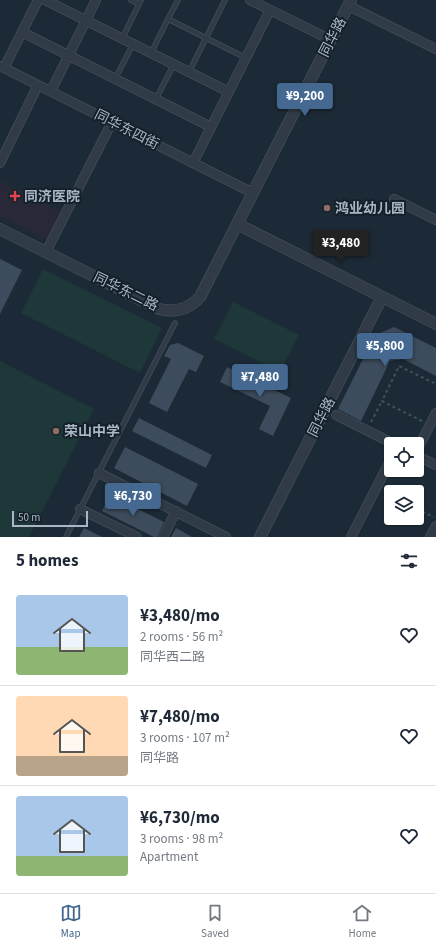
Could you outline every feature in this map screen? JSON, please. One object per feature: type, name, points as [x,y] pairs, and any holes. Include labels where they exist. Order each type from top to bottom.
[{"type":"street","points":[[2,67],[38,0]]},
{"type":"street","points":[[45,0],[229,92]]},
{"type":"street","points":[[51,91],[96,0]]},
{"type":"street","points":[[250,0],[331,40]]},
{"type":"street","points":[[350,3],[436,49]]},
{"type":"street","name":"同华路","points":[[237,224],[350,3]]},
{"type":"street","points":[[193,163],[270,10]]},
{"type":"street","points":[[22,32],[211,127]]},
{"type":"street","name":"同华东四街","points":[[2,67],[253,193]]},
{"type":"street","points":[[0,163],[38,85]]},
{"type":"street","points":[[46,252],[112,122]]},
{"type":"street","points":[[394,199],[436,219]]},
{"type":"street","points":[[237,224],[436,324]]},
{"type":"street","name":"同华东二路","points":[[0,229],[159,309],[174,311],[188,307],[195,303],[200,297],[237,224]]},
{"type":"street","name":"同华路","points":[[260,537],[382,297]]},
{"type":"street","points":[[424,437],[436,413]]},
{"type":"street","points":[[336,415],[384,439]]},
{"type":"street","points":[[424,459],[436,465]]},
{"type":"street","points":[[99,473],[226,537]]},
{"type":"street","points":[[351,537],[384,473]]},
{"type":"street","points":[[80,509],[137,537]]},
{"type":"street","points":[[163,537],[176,512]]},
{"type":"street","points":[[430,537],[436,526]]},
{"type":"lane","points":[[122,39],[140,2],[131,0]]},
{"type":"lane","points":[[151,53],[178,0]]},
{"type":"lane","points":[[189,72],[225,0]]},
{"type":"lane","points":[[168,19],[246,58]]},
{"type":"lane","points":[[116,79],[133,44]]},
{"type":"lane","points":[[156,99],[174,64]]},
{"type":"lane","points":[[66,537],[175,324]]},
{"type":"path","points":[[366,430],[399,366],[436,384]]},
{"type":"path","points":[[382,401],[430,425]]},
{"type":"path","points":[[424,512],[436,518]]},
{"type":"shaded area","name":"同济医院","points":[[0,181],[62,212],[47,240],[0,216]]},
{"type":"green space","points":[[43,269],[162,328],[140,373],[21,313]]},
{"type":"green space","points":[[233,302],[299,335],[280,372],[214,339]]},
{"type":"green space","points":[[0,361],[94,409],[29,537],[0,537]]},
{"type":"building","points":[[0,259],[22,270],[0,314]]},
{"type":"building","points":[[394,327],[436,348],[436,376],[403,359],[390,361],[361,421],[338,409],[375,335]]},
{"type":"building","points":[[178,343],[204,356],[196,372],[189,369],[167,412],[149,403],[171,359],[164,356],[170,345]]},
{"type":"building","points":[[227,367],[291,398],[273,436],[259,429],[270,406],[220,382]]},
{"type":"building","points":[[139,418],[212,455],[206,468],[132,431]]},
{"type":"building","points":[[125,447],[198,484],[187,506],[114,468]]},
{"type":"building","points":[[110,495],[164,522],[157,537],[154,537],[102,511]]},
{"type":"building","points":[[84,528],[102,537],[79,537]]},
{"type":"building","points":[[176,528],[192,537],[171,537]]},
{"type":"place","name":"同济医院","points":[[15,196]]},
{"type":"place","name":"鸿业幼儿园","points":[[327,208]]},
{"type":"place","name":"荣山中学","points":[[56,431]]}]
